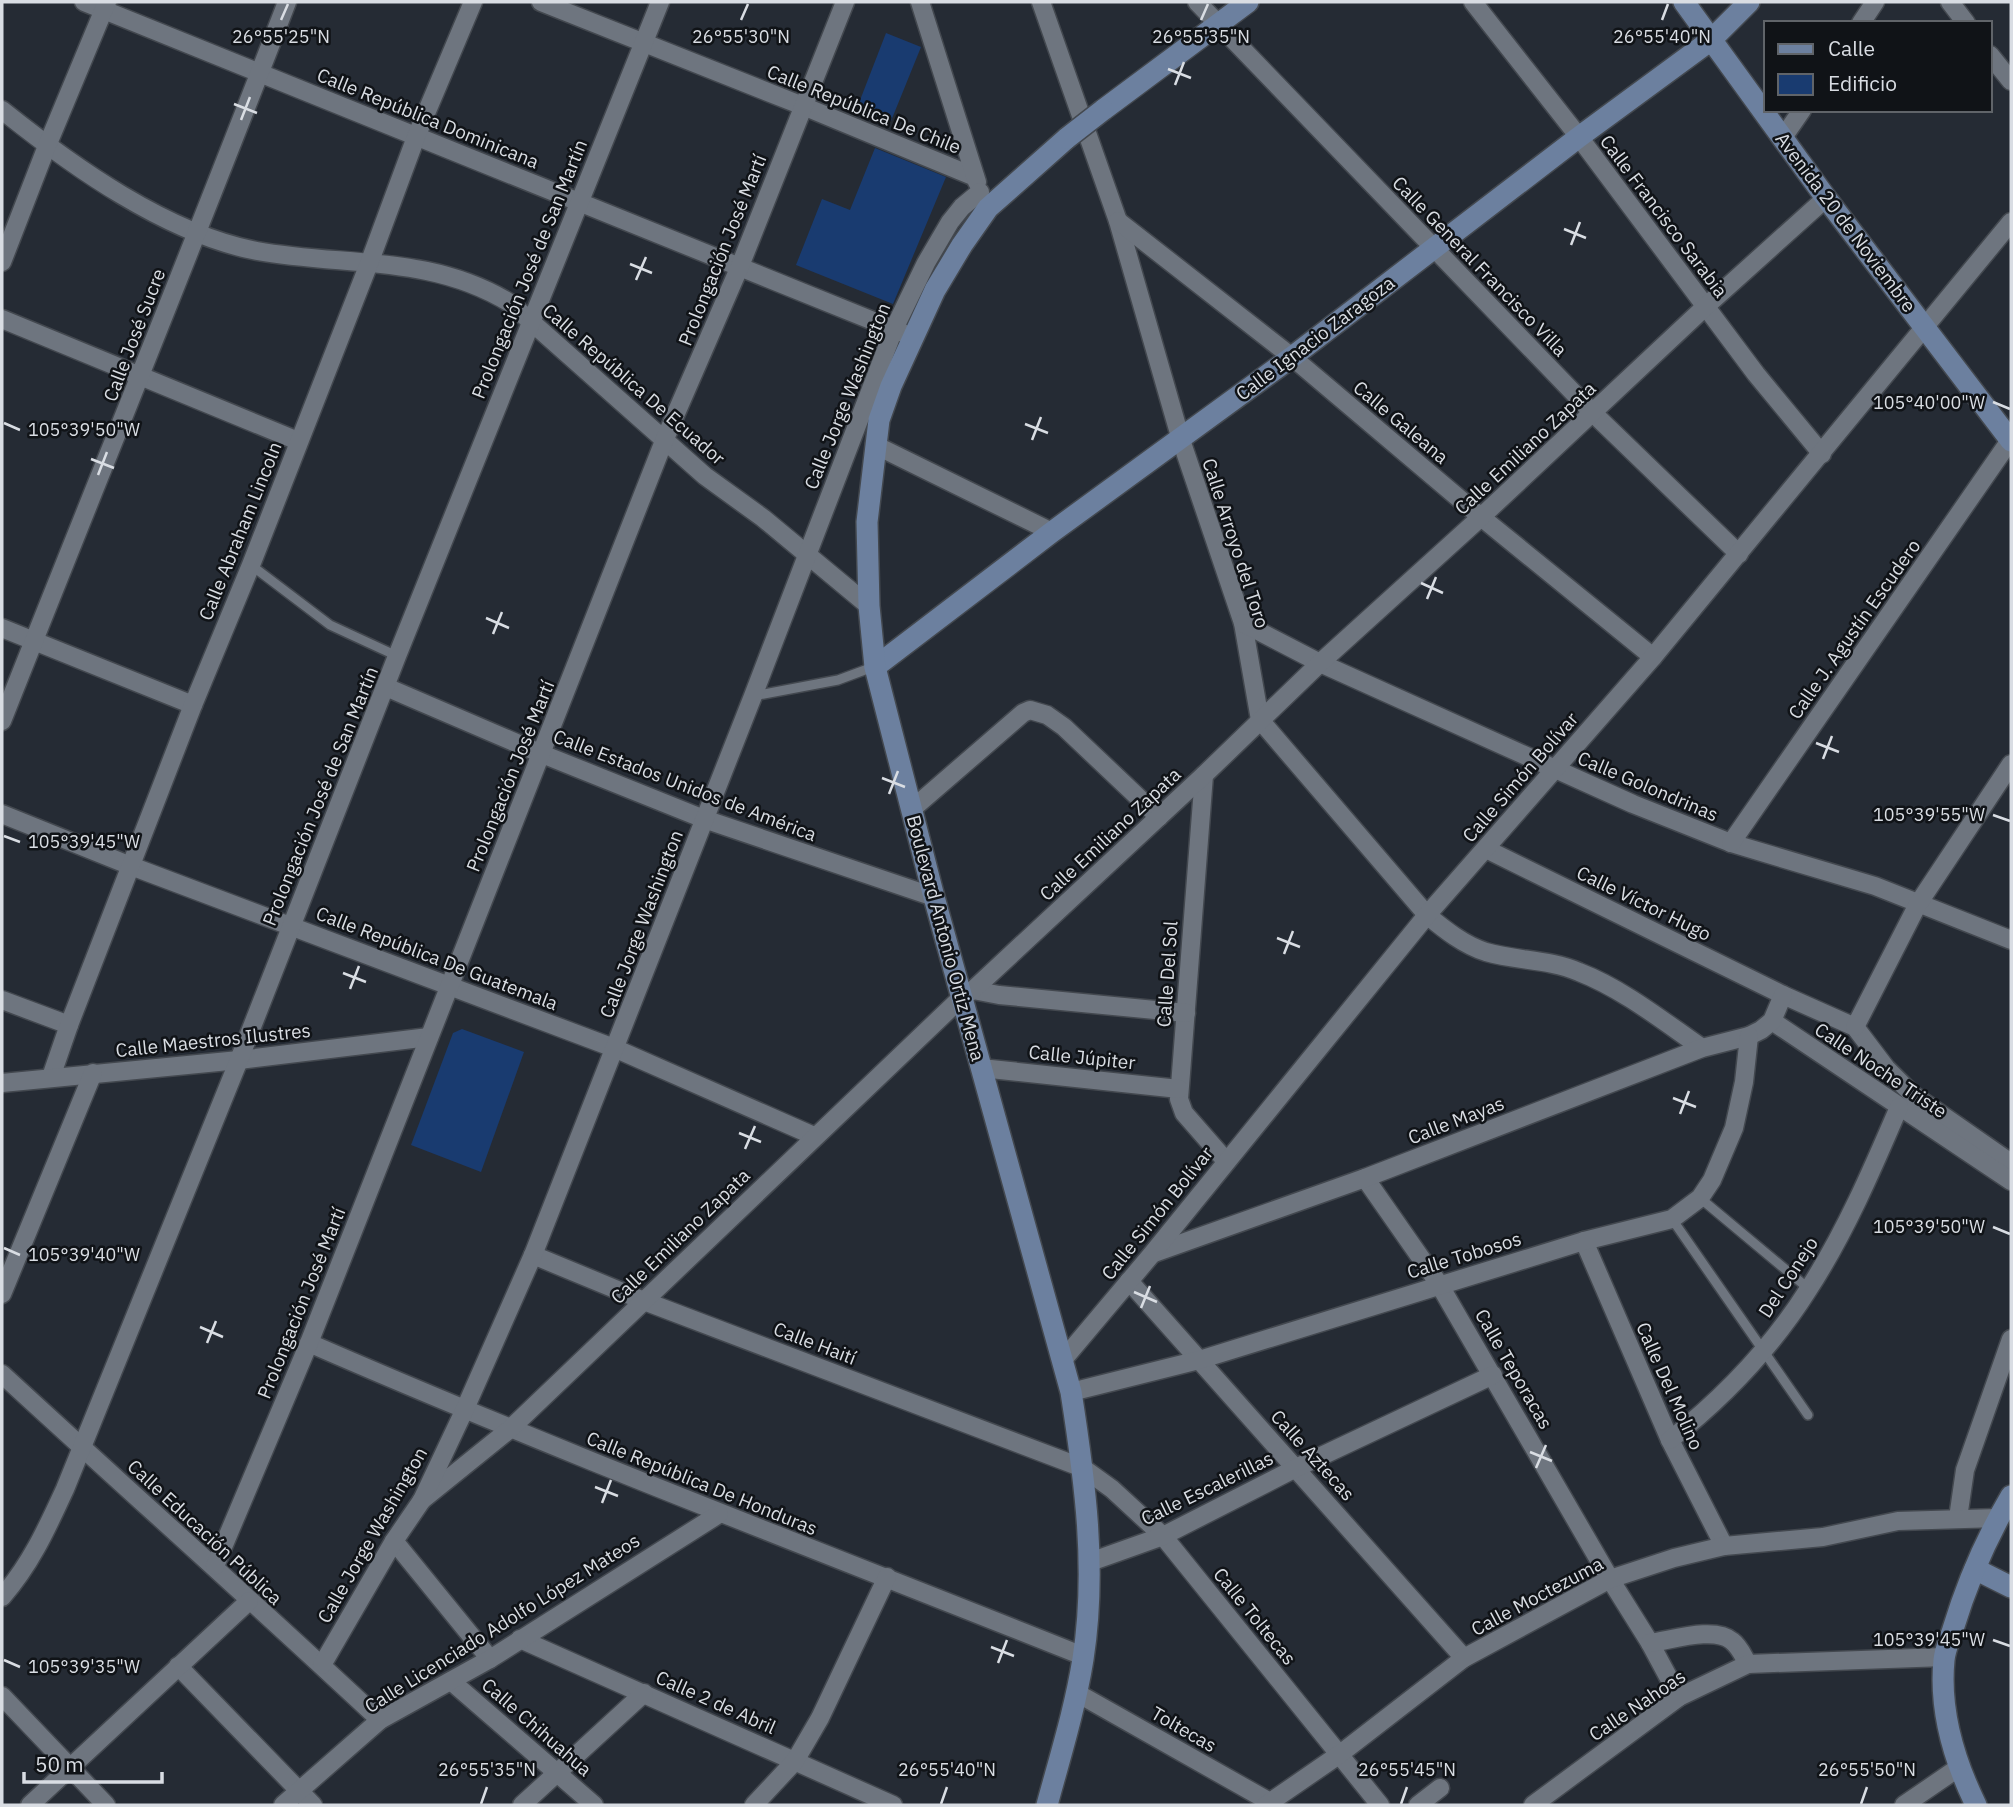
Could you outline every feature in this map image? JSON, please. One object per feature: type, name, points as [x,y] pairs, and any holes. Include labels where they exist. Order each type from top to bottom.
[{"type":"street","name":"Calle República Dominicana","points":[[84,2],[106,6],[415,137],[903,333]]},
{"type":"street","name":"Calle José Sucre","points":[[2,721],[142,375],[195,232],[287,2]]},
{"type":"street","name":"Calle Abraham Lincoln","points":[[51,1077],[193,705],[370,261],[415,137],[473,2]]},
{"type":"street","name":"Calle República De Chile","points":[[541,2],[803,106],[981,192]]},
{"type":"street","name":"Prolongación José de San Martín","points":[[2,1597],[25,1570],[42,1540],[82,1447],[660,2]]},
{"type":"street","name":"Prolongación José Martí","points":[[215,1566],[309,1343],[664,441],[740,266],[845,2]]},
{"type":"street","points":[[920,2],[981,192]]},
{"type":"street","name":"Calle Arroyo del Toro","points":[[1041,2],[1118,221],[1181,440],[1243,623],[1259,720]]},
{"type":"street","name":"Calle General Francisco Villa","points":[[1197,2],[1593,413],[1739,554]]},
{"type":"street","name":"Boulevard Antonio Ortiz Mena","points":[[1047,1805],[1077,1693],[1083,1656],[1090,1562],[1083,1468],[1071,1392],[981,1068],[967,993],[934,897],[875,667],[869,606],[867,522],[874,445],[903,333],[935,290],[962,245],[981,192],[1067,138],[1248,2]]},
{"type":"street","name":"Calle Francisco Sarabia","points":[[1473,2],[1579,136],[1705,307],[1822,454]]},
{"type":"street","name":"Avenida 20 de Noviembre","points":[[1684,2],[1826,198],[2011,440]]},
{"type":"street","name":"Calle Ignacio Zaragoza","points":[[875,667],[1052,532],[1292,357],[1579,136],[1711,40],[1749,2]]},
{"type":"street","points":[[1862,21],[1875,2]]},
{"type":"street","points":[[1950,2],[1964,21]]},
{"type":"street","points":[[2,262],[106,6]]},
{"type":"street","points":[[1992,57],[2011,81]]},
{"type":"street","name":"Calle República De Ecuador","points":[[2,110],[47,146],[144,206],[219,241],[257,251],[370,261],[456,278],[487,289],[510,303],[705,476],[762,518],[869,606]]},
{"type":"street","points":[[1782,139],[1801,112]]},
{"type":"street","name":"Calle Emiliano Zapata","points":[[422,1500],[510,1429],[814,1136],[1204,775],[1320,663],[1826,198]]},
{"type":"street","name":"Calle Galeana","points":[[1118,221],[1292,357],[1481,517],[1653,657]]},
{"type":"street","name":"Calle Simón Bolívar","points":[[1062,1361],[1427,915],[1653,657],[2011,222]]},
{"type":"street","points":[[2,319],[298,441]]},
{"type":"street","name":"Calle Jorge Washington","points":[[322,1665],[394,1541],[422,1500],[533,1255],[753,696],[806,554],[903,333]]},
{"type":"street","name":"Calle J. Agustín Escudero","points":[[1731,843],[2011,440]]},
{"type":"street","points":[[874,445],[1052,532]]},
{"type":"street","name":"Calle Golondrinas","points":[[1243,623],[1320,663],[1555,770],[1731,843],[1875,886],[2011,940]]},
{"type":"street","points":[[2,628],[193,705]]},
{"type":"street","name":"Calle Estados Unidos de América","points":[[386,687],[704,820],[934,897]]},
{"type":"street","points":[[911,810],[1023,713],[1036,710],[1064,727],[1159,817]]},
{"type":"street","points":[[1259,720],[1427,915],[1457,938],[1484,952],[1560,965],[1582,973],[1666,1022],[1702,1048]]},
{"type":"street","points":[[2011,764],[1918,904],[1855,1027],[1886,1068],[1906,1101],[2011,1164]]},
{"type":"street","name":"Calle Del Sol","points":[[1204,775],[1179,1099],[1184,1113],[1226,1161]]},
{"type":"street","name":"Calle República De Guatemala","points":[[2,814],[131,866],[614,1048],[814,1136]]},
{"type":"street","name":"Calle Víctor Hugo","points":[[1486,849],[1783,995],[1855,1027]]},
{"type":"street","points":[[967,993],[1186,1013]]},
{"type":"street","points":[[1772,1021],[1783,995]]},
{"type":"street","points":[[2,1000],[69,1025]]},
{"type":"street","name":"Calle Mayas","points":[[1152,1254],[1364,1178],[1702,1048],[1749,1036],[1772,1021]]},
{"type":"street","name":"Calle Noche Triste","points":[[1772,1021],[1906,1101],[1991,1169],[2011,1181]]},
{"type":"street","name":"Calle Tobosos","points":[[1071,1392],[1199,1360],[1439,1284],[1584,1241],[1672,1219],[1700,1198],[1712,1180],[1734,1128],[1744,1082],[1749,1036]]},
{"type":"street","name":"Calle Maestros Ilustres","points":[[2,1083],[239,1060],[429,1037]]},
{"type":"street","name":"Calle Júpiter","points":[[981,1068],[1179,1088]]},
{"type":"street","points":[[2,1294],[93,1073]]},
{"type":"street","name":"Del Conejo","points":[[1670,1440],[1696,1419],[1763,1351],[1809,1290],[1861,1195],[1906,1101]]},
{"type":"street","points":[[1991,1169],[2011,1164]]},
{"type":"street","name":"Calle Teporacas","points":[[1364,1178],[1439,1284],[1679,1697]]},
{"type":"street","name":"Calle Del Molino","points":[[1584,1241],[1670,1440],[1724,1546]]},
{"type":"street","name":"Calle Haití","points":[[533,1255],[644,1301],[1083,1468]]},
{"type":"street","name":"Calle Aztecas","points":[[1129,1281],[1464,1658]]},
{"type":"street","points":[[1958,1518],[1965,1470],[2011,1339]]},
{"type":"street","name":"Calle República De Honduras","points":[[309,1343],[464,1411],[1083,1656]]},
{"type":"street","name":"Calle Educación Pública","points":[[2,1374],[215,1566],[249,1601],[380,1720]]},
{"type":"street","name":"Calle Escalerillas","points":[[1090,1562],[1163,1536],[1296,1468],[1493,1375]]},
{"type":"street","name":"Calle Toltecas","points":[[1083,1468],[1112,1489],[1163,1536],[1380,1805]]},
{"type":"street","points":[[1976,1805],[1958,1768],[1946,1715],[1943,1693],[1944,1657],[1975,1569],[2011,1496]]},
{"type":"street","name":"Calle Licenciado Adolfo López Mateos","points":[[283,1805],[380,1720],[490,1659],[719,1514]]},
{"type":"street","name":"Calle Moctezuma","points":[[1268,1804],[1340,1754],[1464,1658],[1611,1579],[1674,1558],[1724,1546],[1824,1537],[1898,1521],[1998,1518]]},
{"type":"street","points":[[394,1541],[490,1659]]},
{"type":"street","points":[[1975,1569],[2007,1585]]},
{"type":"street","points":[[754,1805],[795,1761],[820,1718],[887,1577]]},
{"type":"street","points":[[30,1805],[249,1601]]},
{"type":"street","points":[[1650,1643],[1711,1633],[1722,1635],[1740,1649],[1748,1664]]},
{"type":"street","name":"Calle 2 de Abril","points":[[520,1639],[893,1805]]},
{"type":"street","name":"Calle Nahoas","points":[[1535,1805],[1679,1697],[1748,1664],[1944,1657]]},
{"type":"street","points":[[178,1666],[313,1805]]},
{"type":"street","name":"Calle Chihuahua","points":[[452,1681],[594,1805]]},
{"type":"street","points":[[522,1805],[644,1693]]},
{"type":"street","name":"Toltecas","points":[[1077,1693],[1268,1804]]},
{"type":"street","points":[[2,1696],[106,1805]]},
{"type":"street","points":[[1904,1805],[1958,1768]]},
{"type":"street","points":[[1418,1805],[1440,1788]]},
{"type":"lane","points":[[251,565],[330,625],[397,656]]},
{"type":"lane","points":[[753,696],[838,680],[875,667]]},
{"type":"lane","points":[[1700,1198],[1809,1290]]},
{"type":"lane","points":[[1672,1219],[1808,1415]]},
{"type":"building","points":[[886,33],[921,47],[891,121],[857,108]]},
{"type":"building","points":[[875,148],[946,177],[893,304],[796,265],[822,199],[850,210]]},
{"type":"building","points":[[462,1029],[524,1052],[481,1172],[411,1145],[453,1033]]}]
